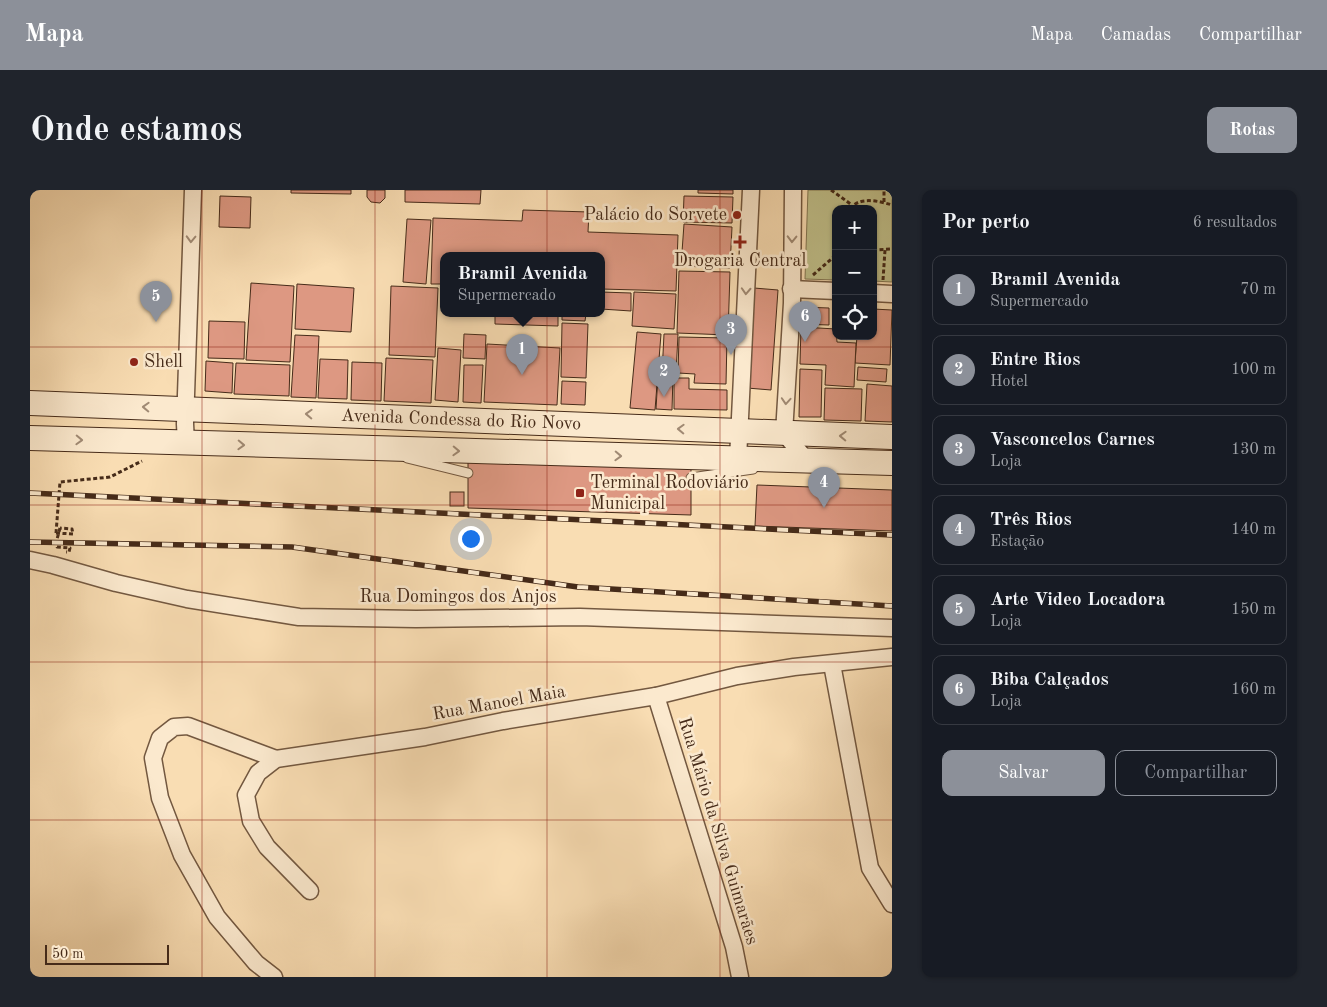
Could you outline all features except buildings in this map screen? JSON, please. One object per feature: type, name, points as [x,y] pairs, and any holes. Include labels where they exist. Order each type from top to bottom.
[{"type":"main road","name":"Avenida Condessa do Rio Novo","points":[[30,403],[892,438]]},
{"type":"main road","name":"Avenida Condessa do Rio Novo","points":[[30,438],[892,464]]},
{"type":"street","points":[[186,444],[193,190]]},
{"type":"street","points":[[738,459],[751,190]]},
{"type":"street","points":[[793,190],[792,289],[784,433],[809,461]]},
{"type":"street","points":[[792,289],[832,291]]},
{"type":"street","name":"Rua Domingos dos Anjos","points":[[30,560],[116,583],[187,599],[299,617],[416,619],[580,617],[892,628]]},
{"type":"street","name":"Rua Manoel Maia","points":[[276,759],[425,737],[503,721],[656,696],[737,676],[794,667],[892,657]]},
{"type":"street","points":[[832,664],[870,868],[892,904]]},
{"type":"street","name":"Rua Mário da Silva Guimarães","points":[[656,696],[734,948],[740,977]]},
{"type":"street","points":[[274,977],[256,963],[217,917],[182,855],[160,798],[153,758],[160,738],[174,727],[188,726],[276,759]]},
{"type":"street","points":[[276,759],[258,773],[246,794],[251,821],[267,848],[310,891]]},
{"type":"lane","points":[[368,449],[468,473]]},
{"type":"lane","points":[[691,478],[809,461]]},
{"type":"path","points":[[831,190],[852,205],[866,200],[892,205]]},
{"type":"path","points":[[884,190],[884,202]]},
{"type":"path","points":[[877,250],[892,249]]},
{"type":"path","points":[[883,291],[885,250]]},
{"type":"path","points":[[810,278],[832,259]]},
{"type":"path","points":[[56,547],[56,543],[60,528],[72,529],[73,534],[56,533],[60,482],[110,477],[143,461]]},
{"type":"green space","points":[[808,190],[892,190],[892,282],[877,281],[877,205],[832,205],[832,280],[805,279]]},
{"type":"railway","points":[[30,493],[892,535]]},
{"type":"railway","points":[[30,542],[292,547],[578,587],[892,606]]},
{"type":"place","name":"Palácio do Sorvete","points":[[737,215]]},
{"type":"place","name":"Drogaria Central","points":[[740,242]]},
{"type":"place","name":"Arte Video Locadora","points":[[156,322]]},
{"type":"place","name":"Biba Calçados","points":[[805,342]]},
{"type":"place","name":"Vasconcelos Carnes","points":[[731,355]]},
{"type":"place","name":"Shell","points":[[134,362]]},
{"type":"place","name":"Bramil Avenida","points":[[522,375]]},
{"type":"place","name":"Entre Rios","points":[[664,397]]},
{"type":"place","name":"Terminal Rodoviário Municipal","points":[[580,493]]},
{"type":"place","name":"Três Rios","points":[[824,508]]}]
